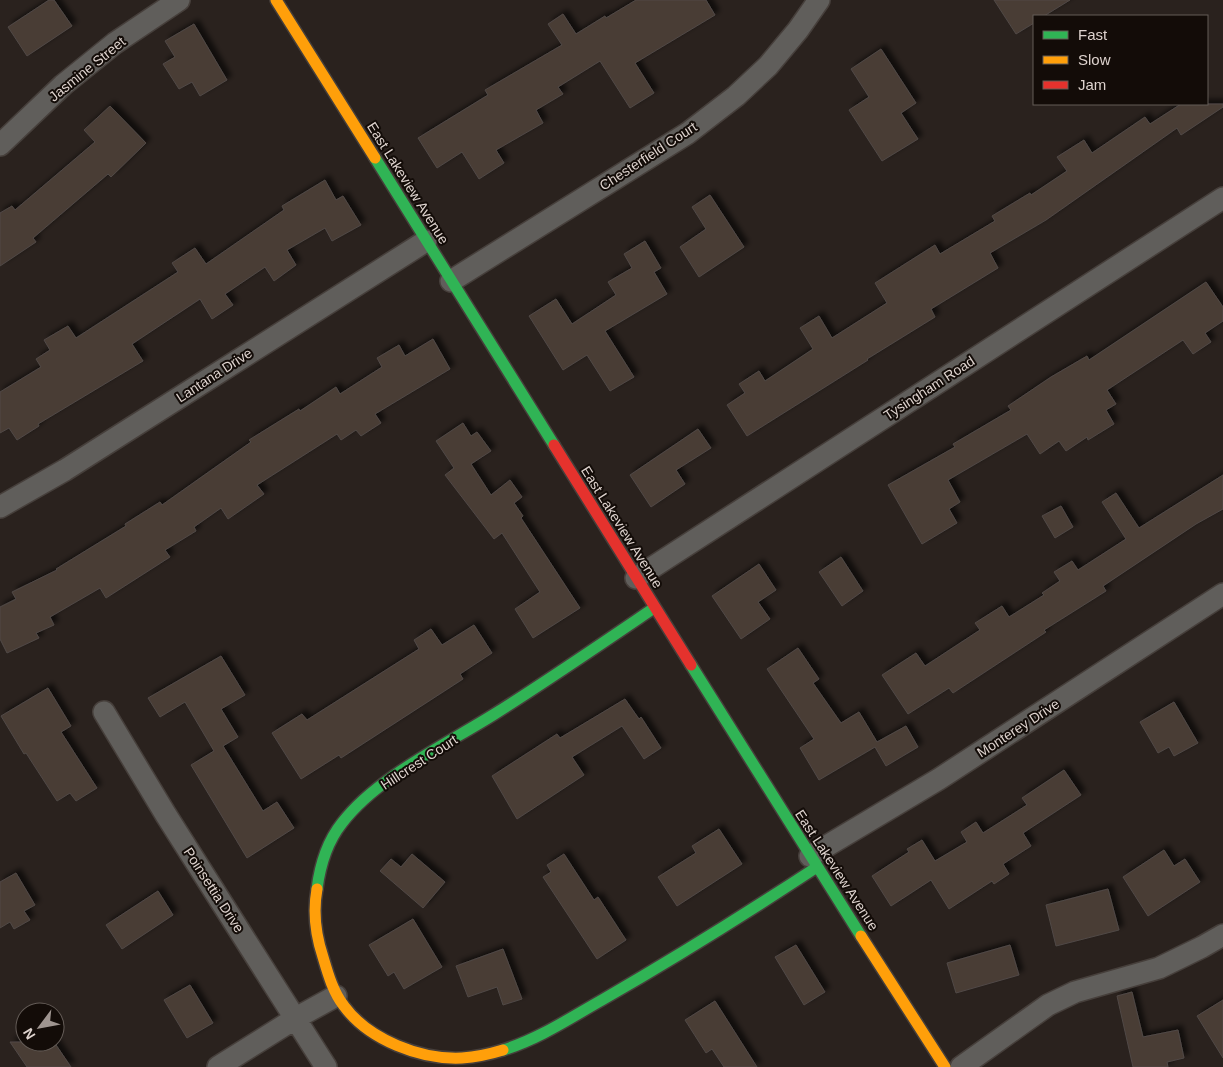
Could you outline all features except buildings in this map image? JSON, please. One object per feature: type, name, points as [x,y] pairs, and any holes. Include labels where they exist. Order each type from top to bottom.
[{"type":"street","name":"Jasmine Street","points":[[0,145],[63,85],[108,49],[179,0]]},
{"type":"street","name":"East Lakeview Avenue","points":[[276,0],[654,608],[945,1067]]},
{"type":"street","name":"Chesterfield Court","points":[[451,281],[688,133],[736,96],[768,66],[798,30],[819,0]]},
{"type":"street","name":"Tysingham Road","points":[[636,578],[1223,198]]},
{"type":"street","name":"Lantana Drive","points":[[0,507],[65,470],[426,241]]},
{"type":"street","name":"Monterey Drive","points":[[814,862],[1223,594]]},
{"type":"street","name":"Hillcrest Court","points":[[654,608],[514,701],[395,776],[369,795],[342,823],[328,845],[320,869],[315,896],[316,929],[324,962],[336,996],[350,1014],[372,1031],[398,1045],[422,1054],[447,1058],[474,1057],[508,1050],[624,988],[756,907],[814,862]]},
{"type":"street","name":"Poinsettia Drive","points":[[104,712],[166,815],[326,1067]]},
{"type":"street","points":[[960,1067],[1048,1005],[1075,992],[1159,968],[1202,948],[1223,935]]},
{"type":"street","points":[[218,1067],[296,1018],[336,996]]},
{"type":"traffic: fast","points":[[375,158],[554,445]]},
{"type":"traffic: fast","points":[[317,889],[322,863],[332,838],[342,823],[373,791],[412,763],[493,715],[654,608]]},
{"type":"traffic: fast","points":[[691,665],[861,936]]},
{"type":"traffic: fast","points":[[503,1050],[542,1034],[566,1021],[711,935],[817,867]]},
{"type":"traffic: slow","points":[[276,0],[375,158]]},
{"type":"traffic: slow","points":[[317,889],[315,915],[317,932],[329,976],[344,1006],[367,1029],[397,1046],[430,1056],[462,1058],[503,1050]]},
{"type":"traffic: slow","points":[[861,936],[945,1067]]},
{"type":"traffic: jam","points":[[554,445],[691,665]]}]
